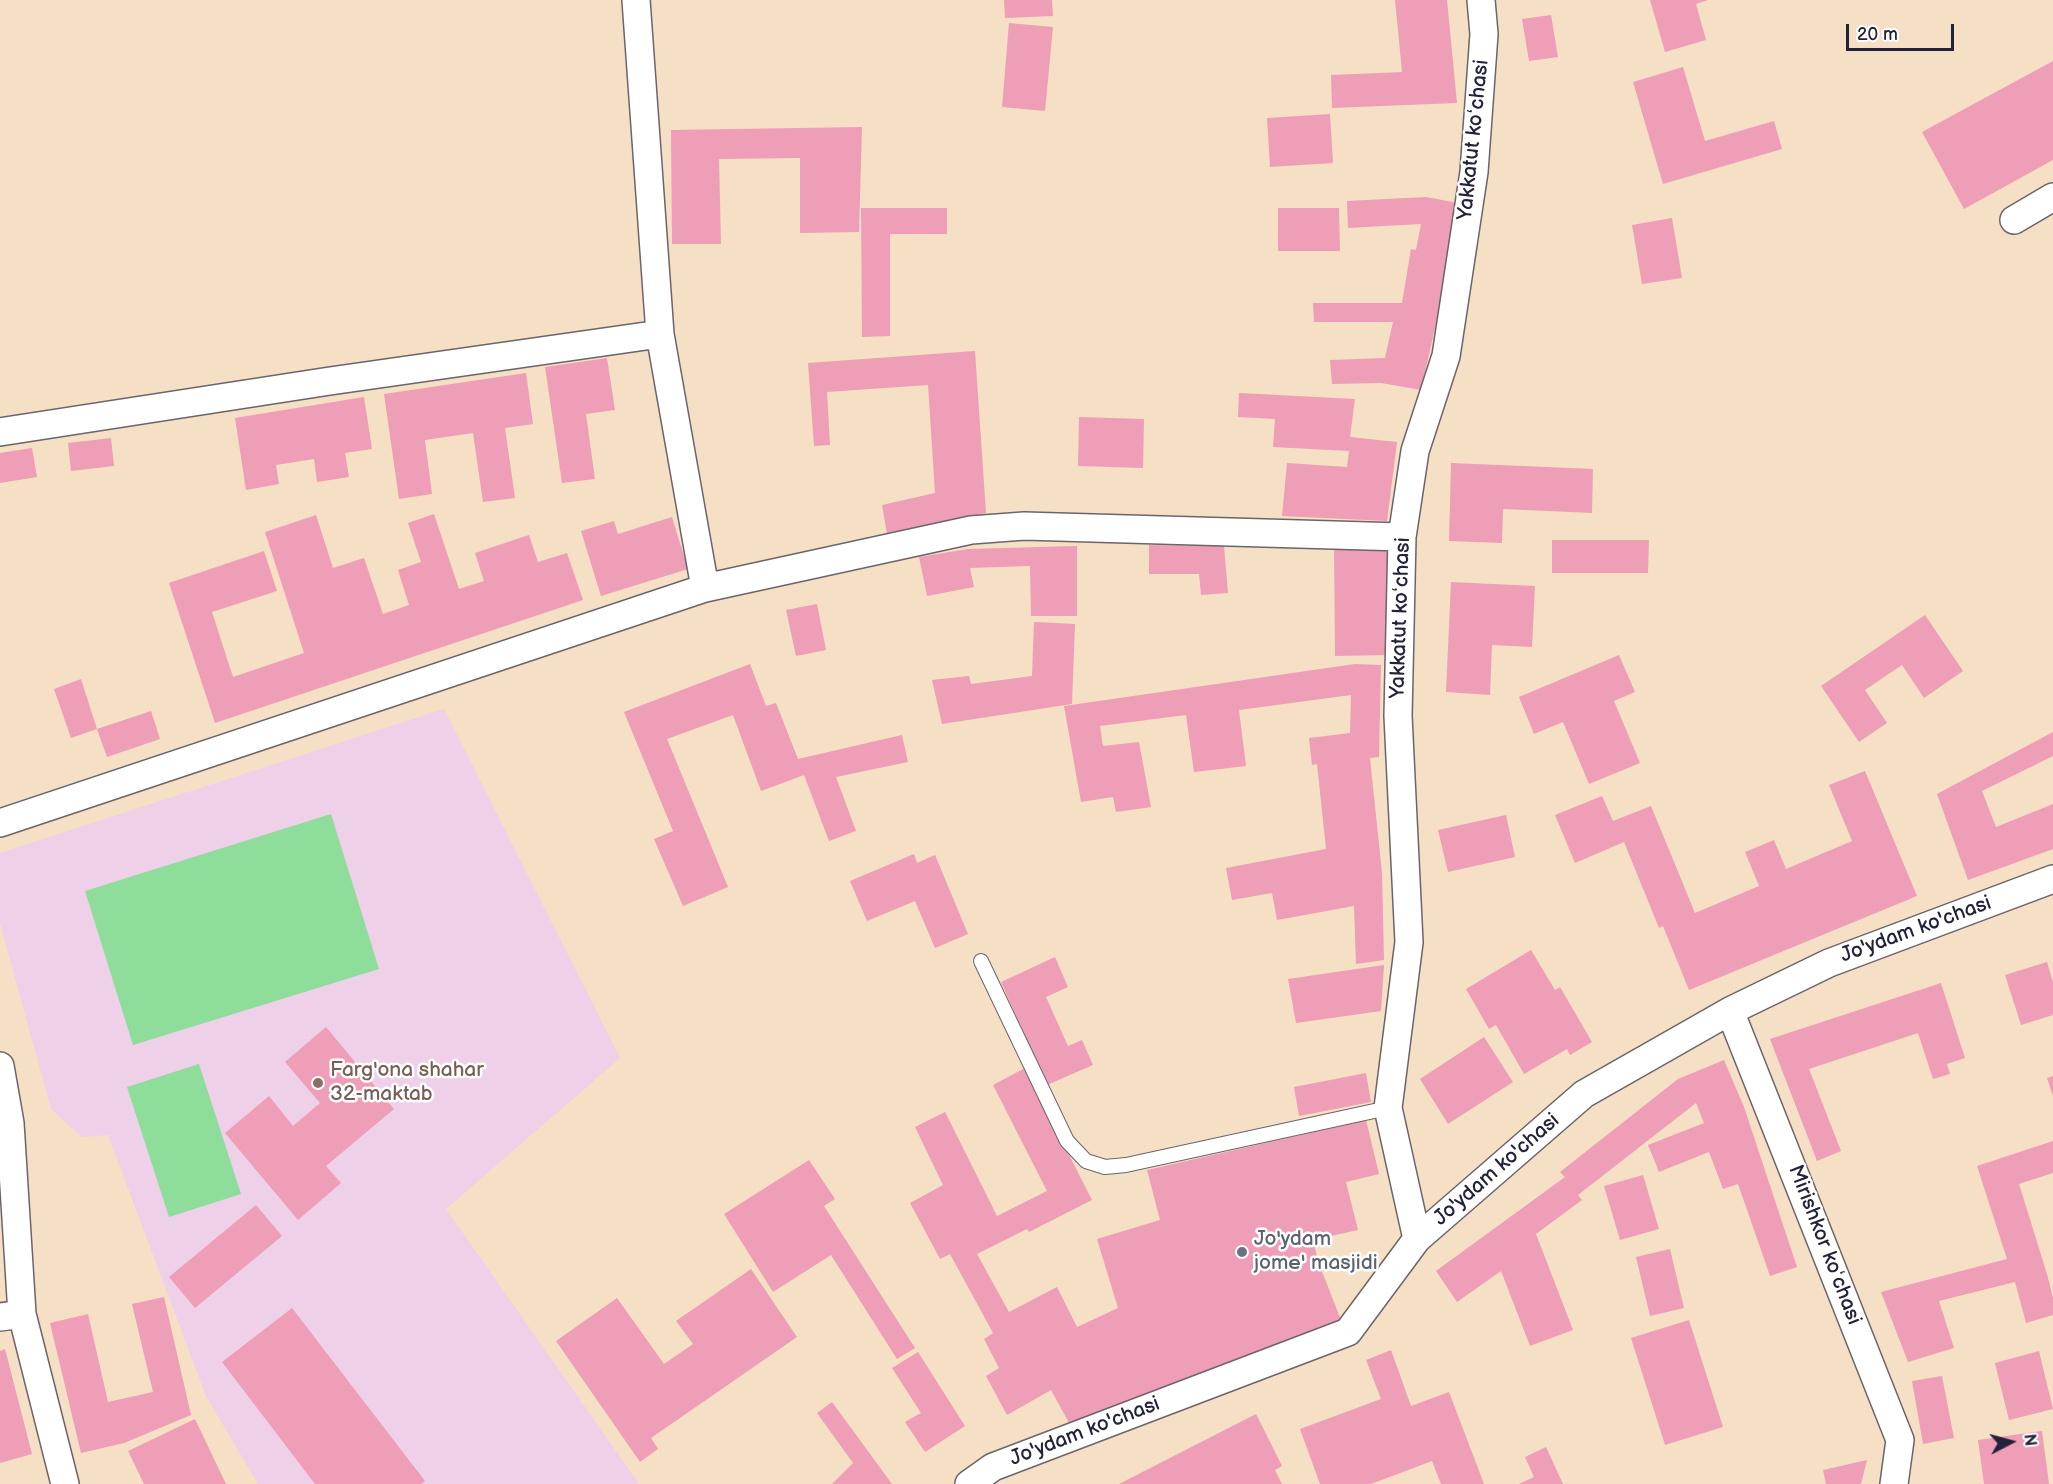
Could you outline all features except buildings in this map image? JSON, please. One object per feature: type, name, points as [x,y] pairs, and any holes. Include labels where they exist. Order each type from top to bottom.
[{"type":"street","points":[[636,0],[660,334],[705,588]]},
{"type":"street","name":"Yakkatut koʻchasi","points":[[1417,1239],[1388,1108],[1409,942],[1398,716],[1402,537],[1415,451],[1446,356],[1472,184],[1484,34],[1481,0]]},
{"type":"street","points":[[2014,220],[2053,197]]},
{"type":"street","points":[[0,432],[330,381],[660,334]]},
{"type":"street","points":[[0,823],[705,588],[971,530],[1024,526],[1402,537]]},
{"type":"street","name":"Jo'ydam ko'chasi","points":[[969,1484],[998,1475],[1348,1332],[1417,1239],[1584,1094],[1730,1011],[1829,963],[2053,879]]},
{"type":"street","name":"Mirishkor koʻchasi","points":[[1730,1011],[1900,1440],[1894,1484]]},
{"type":"street","points":[[0,1066],[10,1123],[11,1316],[65,1484]]},
{"type":"lane","points":[[981,961],[1067,1141],[1086,1161],[1105,1167],[1126,1165],[1388,1108]]},
{"type":"shaded area","name":"Farg'ona shahar 32-maktab","points":[[444,709],[620,1058],[446,1209],[639,1484],[258,1484],[206,1396],[108,1135],[82,1137],[51,1109],[0,923],[0,853]]},
{"type":"green space","points":[[331,814],[379,969],[133,1045],[85,891]]},
{"type":"green space","points":[[199,1064],[241,1194],[169,1217],[127,1087]]},
{"type":"place","name":"Farg'ona shahar 32-maktab","points":[[318,1083]]},
{"type":"place","name":"Jo'ydam jome' masjidi","points":[[1242,1252]]}]
